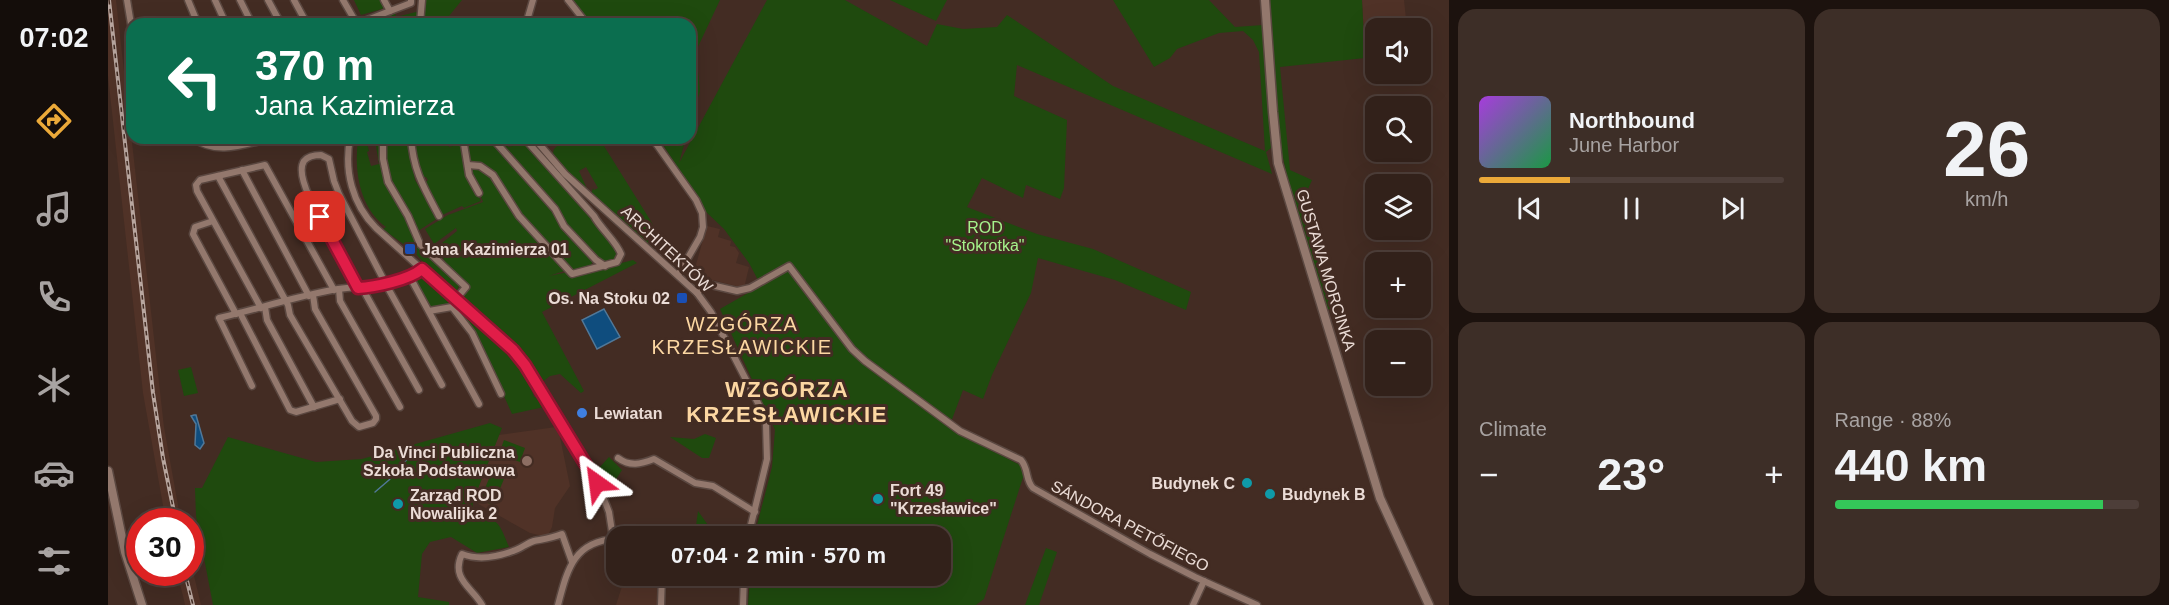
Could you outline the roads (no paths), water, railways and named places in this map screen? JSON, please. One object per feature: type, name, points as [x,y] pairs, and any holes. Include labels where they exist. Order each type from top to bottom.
[{"type":"street","points":[[127,0],[130,18]]},
{"type":"street","points":[[188,0],[196,18]]},
{"type":"street","points":[[215,0],[223,18]]},
{"type":"street","points":[[240,0],[249,18]]},
{"type":"street","points":[[268,0],[278,18]]},
{"type":"street","points":[[294,0],[304,18]]},
{"type":"street","points":[[343,0],[354,18]]},
{"type":"street","points":[[384,0],[390,11]]},
{"type":"street","points":[[528,18],[533,0]]},
{"type":"street","points":[[568,0],[582,18]]},
{"type":"street","name":"GUSTAWA MORCINKA","points":[[1265,0],[1278,163],[1380,498],[1429,605]]},
{"type":"street","points":[[372,18],[411,1],[422,1],[421,18]]},
{"type":"street","points":[[203,144],[225,148],[244,144]]},
{"type":"street","points":[[350,144],[348,173],[360,208],[376,228],[513,350],[525,365],[600,489],[612,526]]},
{"type":"street","points":[[383,144],[382,159],[388,182],[408,216],[420,244],[466,287],[456,299]]},
{"type":"street","points":[[412,144],[418,179],[439,216]]},
{"type":"street","points":[[464,144],[469,175],[479,193]]},
{"type":"street","points":[[497,144],[555,209],[564,226],[604,266]]},
{"type":"street","points":[[468,165],[480,166],[493,175],[519,216],[572,274],[617,262],[621,255],[619,249],[600,228],[594,216],[530,144]]},
{"type":"street","name":"ARCHITEKTÓW","points":[[539,144],[565,174],[697,293],[711,312],[759,405],[766,425],[767,459],[751,526]]},
{"type":"street","points":[[656,144],[696,200],[702,213],[702,232],[678,275]]},
{"type":"street","points":[[419,390],[307,194],[303,172],[306,159],[321,154],[329,159],[337,189],[442,385]]},
{"type":"street","points":[[314,407],[267,320],[263,308],[213,221],[196,186],[200,180],[265,165],[399,407]]},
{"type":"street","points":[[218,176],[219,183],[286,302],[290,315],[357,426],[362,427],[375,423],[376,416],[315,309],[311,296],[242,170]]},
{"type":"street","points":[[213,221],[195,227],[193,234],[290,410],[296,412],[340,399]]},
{"type":"street","points":[[592,269],[596,260]]},
{"type":"street","name":"SÁNDORA PETŐFIEGO","points":[[697,293],[707,284],[737,291],[750,288],[789,266],[852,349],[865,361],[960,431],[1021,460],[1026,466],[1028,482],[1037,491],[1150,554],[1257,605]]},
{"type":"street","points":[[252,386],[219,318],[336,290],[386,283],[410,277],[422,269]]},
{"type":"street","points":[[410,277],[479,404]]},
{"type":"street","points":[[429,311],[452,306],[472,333],[501,394]]},
{"type":"street","points":[[618,458],[626,464],[654,459],[694,483],[713,486],[755,512]]},
{"type":"street","points":[[108,471],[132,579],[142,605]]},
{"type":"street","points":[[482,605],[469,591],[460,573],[459,561],[462,554],[477,558],[512,552],[534,541],[546,540],[561,534],[572,562]]},
{"type":"street","points":[[558,605],[566,573],[572,562],[591,546],[606,542]]},
{"type":"street","points":[[1193,605],[1204,581]]},
{"type":"street","points":[[661,605],[662,586]]},
{"type":"street","points":[[743,605],[744,586]]},
{"type":"water","points":[[604,309],[620,337],[597,349],[582,320]]},
{"type":"water","points":[[196,415],[204,443],[200,449],[195,445],[196,424],[191,416]]},
{"type":"waterway","points":[[375,492],[389,480],[416,449]]},
{"type":"railway","points":[[109,0],[153,393],[173,508]]},
{"type":"railway","points":[[188,586],[193,605]]},
{"type":"place","name":"Jana Kazimierza 01","points":[[410,249]]},
{"type":"place","name":"Os. Na Stoku 02","points":[[682,298]]},
{"type":"place","name":"Lewiatan","points":[[582,413]]},
{"type":"place","name":"Da Vinci Publiczna Szkoła Podstawowa","points":[[527,461]]},
{"type":"place","name":"Budynek C","points":[[1247,483]]},
{"type":"place","name":"Budynek B","points":[[1270,494]]},
{"type":"place","name":"Fort 49 \"Krzesławice\"","points":[[878,499]]},
{"type":"place","name":"Zarząd ROD Nowalijka 2","points":[[398,504]]},
{"type":"district","name":"WZGÓRZA KRZESŁAWICKIE","points":[[742,336]]},
{"type":"district","name":"WZGÓRZA KRZESŁAWICKIE","points":[[787,402]]},
{"type":"park label","name":"ROD \"Stokrotka\"","points":[[985,236]]}]
